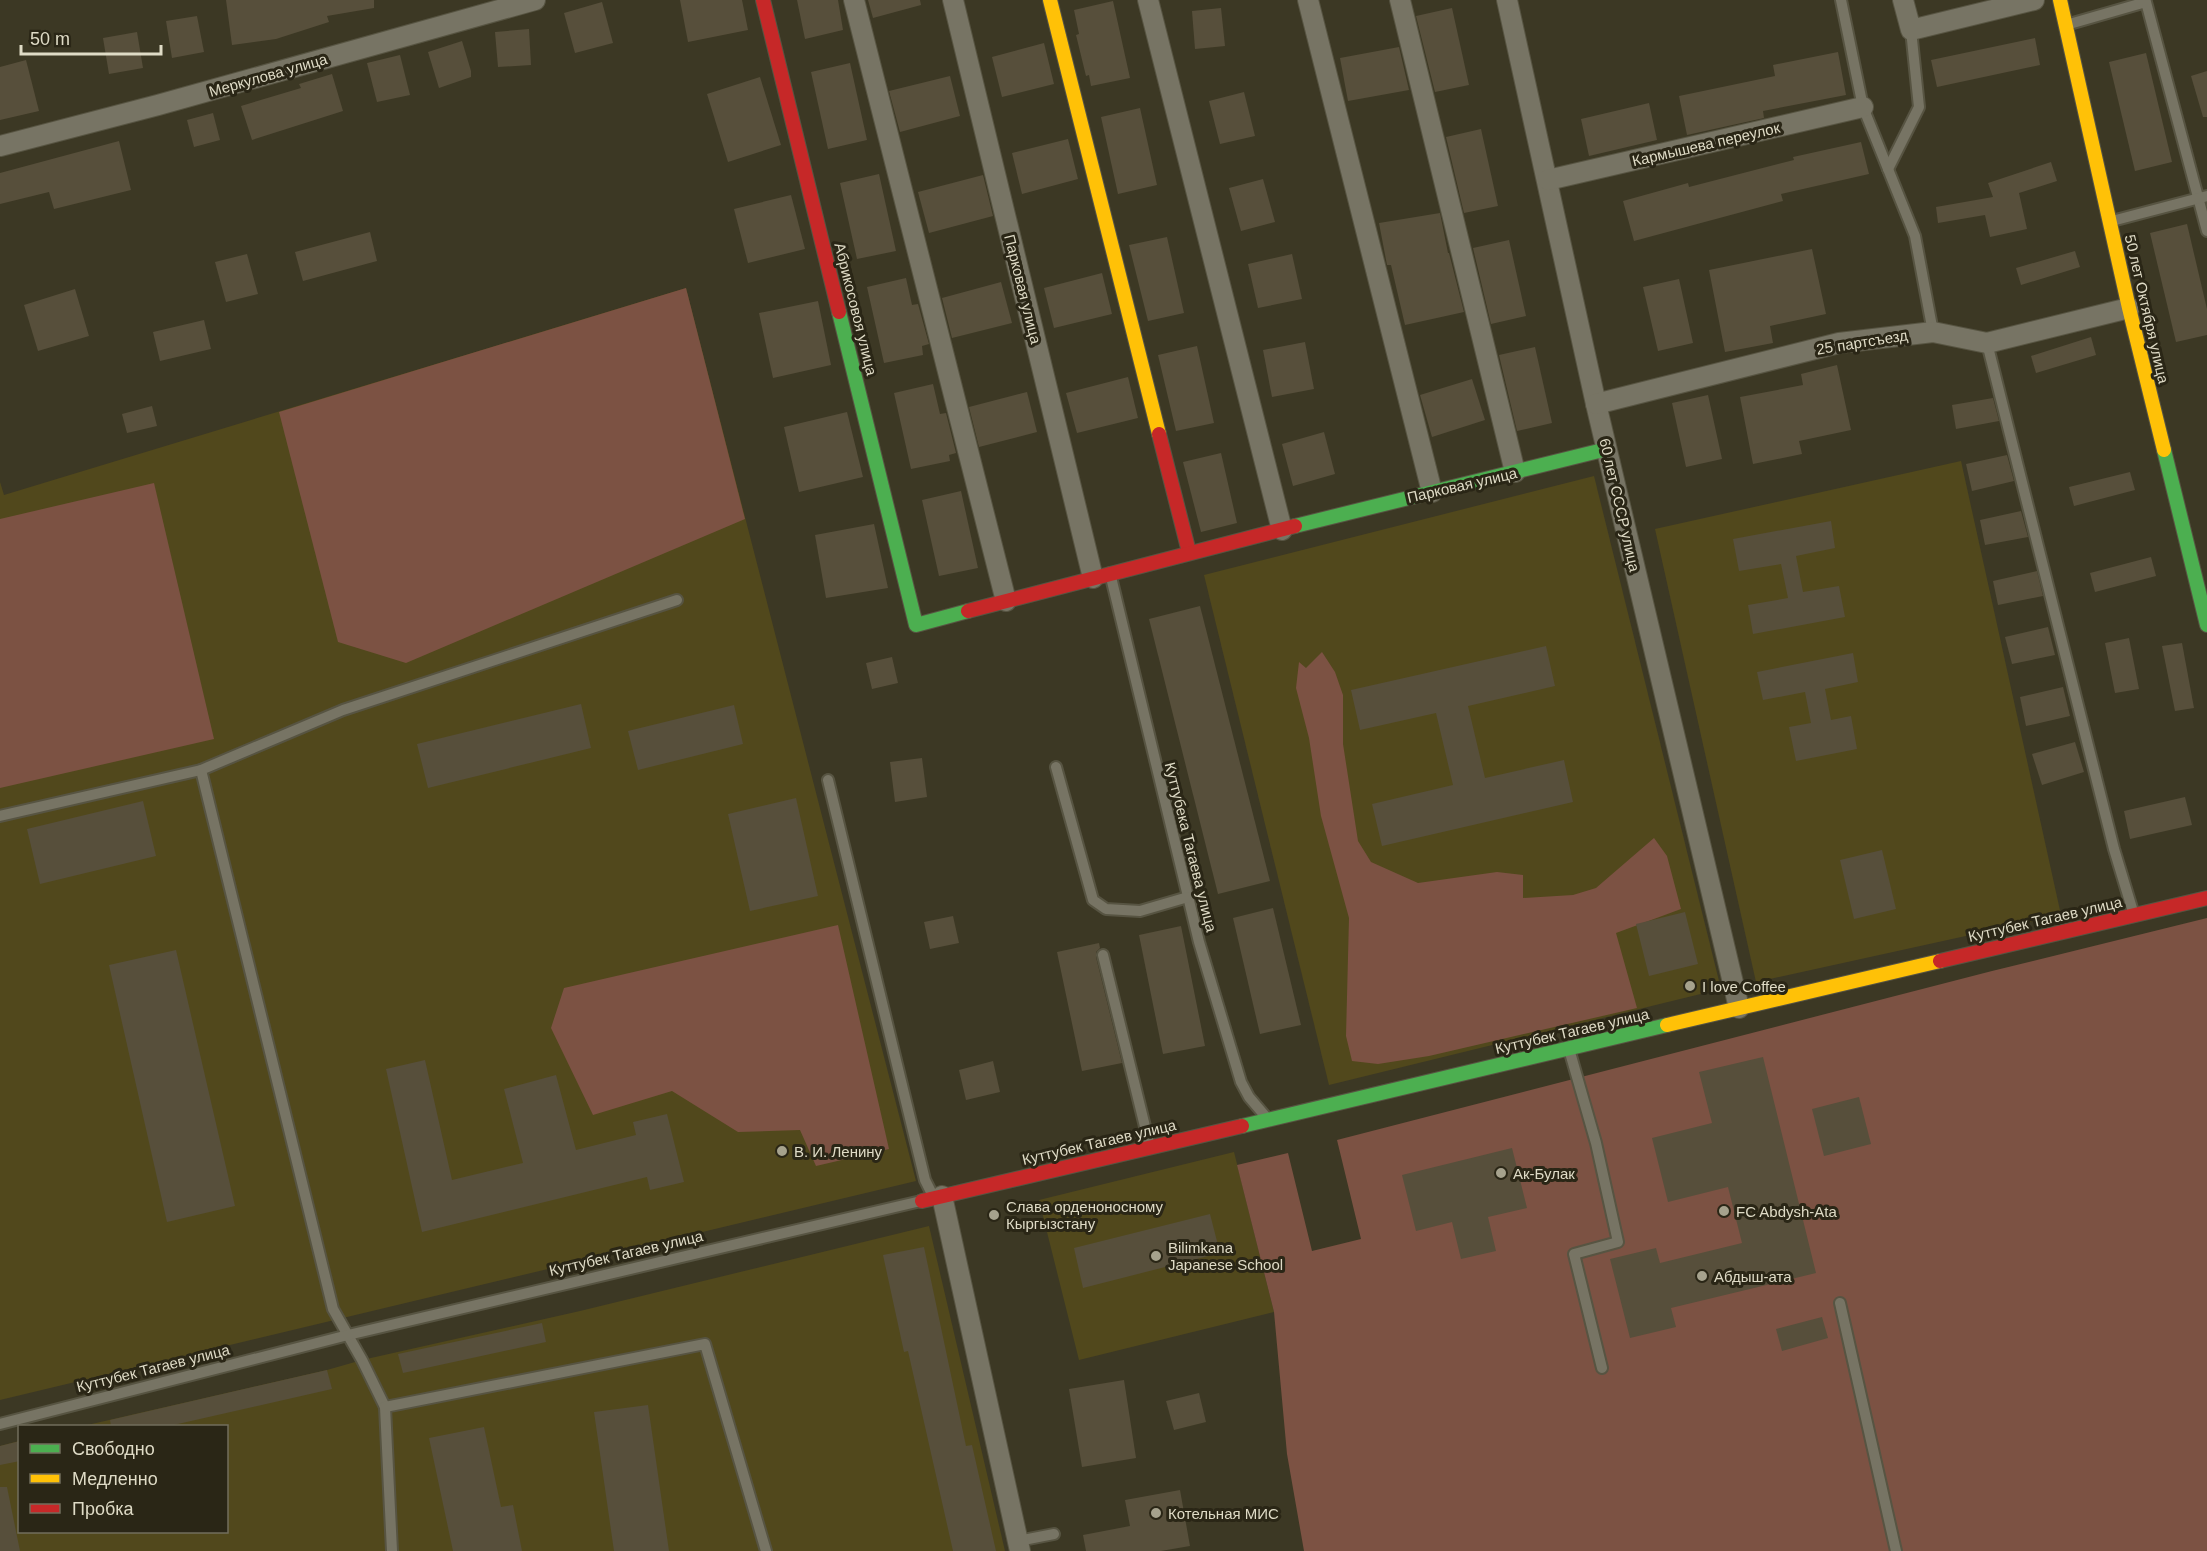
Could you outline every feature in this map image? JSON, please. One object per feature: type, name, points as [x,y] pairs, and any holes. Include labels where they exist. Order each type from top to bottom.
[{"type":"street","name":"Меркулова улица","points":[[0,146],[158,105],[535,0]]},
{"type":"street","name":"Абрикосовоя улица","points":[[764,0],[916,625]]},
{"type":"street","points":[[854,0],[1006,602]]},
{"type":"street","name":"Парковая улица","points":[[953,0],[1101,575]]},
{"type":"street","points":[[1050,0],[1189,552]]},
{"type":"street","points":[[1148,0],[1282,530]]},
{"type":"street","points":[[1308,0],[1432,492]]},
{"type":"street","points":[[1400,0],[1515,472]]},
{"type":"street","name":"60 лет СССР улица","points":[[1507,0],[1596,404],[1739,1008]]},
{"type":"street","points":[[1903,0],[1911,30],[2034,0]]},
{"type":"street","name":"50 лет Октября улица","points":[[2060,0],[2129,308],[2204,604],[2207,625]]},
{"type":"street","name":"Кармышева переулок","points":[[1548,180],[1863,107]]},
{"type":"street","name":"25 партсъезд","points":[[1596,404],[1839,343],[1933,332],[1988,343],[2129,308]]},
{"type":"street","name":"Парковая улица","points":[[916,625],[1189,552],[1607,449]]},
{"type":"street","name":"Куттубек Тагаев улица","points":[[932,1198],[2207,898]]},
{"type":"street","points":[[932,1198],[1019,1546]]},
{"type":"lane","points":[[1841,0],[1863,107],[1915,236],[1933,332]]},
{"type":"lane","points":[[2066,25],[2146,3],[2203,197],[2207,231]]},
{"type":"lane","points":[[1888,169],[1919,107],[1911,30]]},
{"type":"lane","points":[[2110,221],[2203,197]]},
{"type":"lane","points":[[1988,343],[2114,849],[2134,915]]},
{"type":"lane","name":"Куттубека Тагаева улица","points":[[1101,575],[1199,942],[1241,1082],[1268,1119]]},
{"type":"lane","points":[[0,816],[201,770],[342,710],[677,600]]},
{"type":"lane","points":[[1056,767],[1093,900],[1106,909],[1140,911],[1188,897]]},
{"type":"lane","points":[[201,770],[333,1309],[385,1407],[392,1551]]},
{"type":"lane","points":[[828,780],[922,1170],[932,1198]]},
{"type":"lane","points":[[1103,955],[1150,1147]]},
{"type":"lane","points":[[1569,1048],[1596,1143],[1618,1242],[1574,1254],[1602,1368]]},
{"type":"lane","name":"Куттубек Тагаев улица","points":[[0,1424],[348,1335],[932,1198]]},
{"type":"lane","points":[[1840,1303],[1896,1551]]},
{"type":"lane","points":[[385,1407],[705,1344],[766,1551]]},
{"type":"lane","points":[[1019,1546],[1054,1534]]},
{"type":"shaded area","points":[[686,288],[916,1181],[0,1400],[0,482],[4,495]]},
{"type":"shaded area","points":[[686,288],[745,519],[406,663],[338,642],[279,412]]},
{"type":"shaded area","points":[[1961,461],[2061,915],[1756,982],[1655,529]]},
{"type":"shaded area","points":[[1594,476],[1721,989],[1329,1085],[1204,575]]},
{"type":"shaded area","points":[[154,483],[214,739],[0,788],[0,519]]},
{"type":"shaded area","points":[[1322,652],[1335,672],[1343,695],[1343,744],[1358,841],[1371,862],[1418,883],[1497,872],[1523,875],[1523,898],[1573,895],[1596,888],[1654,838],[1667,856],[1681,909],[1616,933],[1637,1008],[1429,1056],[1378,1064],[1352,1061],[1346,1036],[1349,918],[1321,816],[1309,738],[1296,688],[1299,662],[1306,668]]},
{"type":"shaded area","name":"FC Abdysh-Ata","points":[[2207,918],[2207,1551],[1304,1551],[1287,1454],[1274,1312],[1237,1165],[1288,1153],[1312,1251],[1361,1239],[1337,1140],[1992,971]]},
{"type":"shaded area","points":[[838,925],[889,1149],[816,1166],[800,1130],[738,1132],[672,1091],[593,1115],[551,1028],[564,988]]},
{"type":"shaded area","name":"Bilimkana Japanese School","points":[[1234,1152],[1274,1312],[1079,1360],[1039,1200]]},
{"type":"shaded area","points":[[929,1226],[1005,1551],[0,1551],[0,1446],[18,1441],[18,1533],[228,1533],[228,1425],[87,1425],[580,1311]]},
{"type":"building","points":[[226,0],[374,0],[374,8],[327,16],[329,22],[276,39],[232,45]]},
{"type":"building","points":[[680,0],[742,0],[748,30],[688,42]]},
{"type":"building","points":[[797,0],[838,0],[843,30],[805,39]]},
{"type":"building","points":[[868,0],[920,0],[921,5],[873,18]]},
{"type":"building","points":[[1113,1],[1130,78],[1091,86],[1089,75],[1086,76],[1076,35],[1079,34],[1074,10]]},
{"type":"building","points":[[602,2],[613,43],[575,53],[564,13]]},
{"type":"building","points":[[1221,8],[1225,46],[1195,49],[1192,11]]},
{"type":"building","points":[[1452,8],[1469,85],[1435,92],[1416,16]]},
{"type":"building","points":[[197,16],[204,52],[172,58],[166,21]]},
{"type":"building","points":[[529,29],[531,65],[498,67],[495,32]]},
{"type":"building","points":[[137,32],[143,68],[109,74],[103,38]]},
{"type":"building","points":[[2035,38],[2040,65],[1937,87],[1931,60]]},
{"type":"building","points":[[462,41],[471,77],[439,88],[428,52]]},
{"type":"building","points":[[1044,43],[1054,84],[1002,97],[992,57]]},
{"type":"building","points":[[1399,47],[1409,90],[1348,101],[1340,58]]},
{"type":"building","points":[[1838,52],[1846,95],[1763,111],[1764,118],[1687,135],[1679,96],[1775,76],[1773,65]]},
{"type":"building","points":[[2146,53],[2172,162],[2135,171],[2109,62]]},
{"type":"building","points":[[400,55],[410,95],[377,102],[367,63]]},
{"type":"building","points":[[26,60],[39,111],[0,120],[0,67]]},
{"type":"building","points":[[850,63],[867,140],[828,149],[811,72]]},
{"type":"building","points":[[2207,71],[2207,117],[2203,117],[2191,76]]},
{"type":"building","points":[[332,74],[343,111],[252,140],[241,106],[301,88],[299,84]]},
{"type":"building","points":[[950,76],[960,116],[900,132],[889,91]]},
{"type":"building","points":[[760,77],[781,145],[728,162],[707,94]]},
{"type":"building","points":[[1244,92],[1255,136],[1220,144],[1209,101]]},
{"type":"building","points":[[1649,103],[1657,140],[1589,156],[1581,119]]},
{"type":"building","points":[[1140,108],[1157,185],[1118,194],[1101,117]]},
{"type":"building","points":[[213,113],[220,140],[194,147],[187,120]]},
{"type":"building","points":[[1481,129],[1498,206],[1464,213],[1446,137]]},
{"type":"building","points":[[1068,139],[1078,179],[1022,194],[1012,153]]},
{"type":"building","points":[[119,141],[131,190],[54,209],[49,192],[0,204],[0,173]]},
{"type":"building","points":[[1861,142],[1869,174],[1781,194],[1783,201],[1634,241],[1623,201],[1688,183],[1689,187],[1794,160],[1793,157]]},
{"type":"building","points":[[2051,162],[2057,181],[2019,193],[2027,229],[1990,237],[1985,215],[1938,223],[1936,207],[1993,197],[1988,183]]},
{"type":"building","points":[[879,174],[896,251],[857,259],[840,183]]},
{"type":"building","points":[[983,175],[993,216],[929,233],[918,192]]},
{"type":"building","points":[[1263,179],[1275,222],[1241,231],[1229,188]]},
{"type":"building","points":[[791,195],[805,249],[748,263],[734,209]]},
{"type":"building","points":[[1440,213],[1464,312],[1405,325],[1391,265],[1387,265],[1379,223]]},
{"type":"building","points":[[2187,224],[2207,309],[2207,335],[2176,342],[2150,233]]},
{"type":"building","points":[[370,232],[377,261],[303,281],[295,252]]},
{"type":"building","points":[[1167,237],[1184,313],[1148,321],[1129,245]]},
{"type":"building","points":[[1509,240],[1526,316],[1491,324],[1473,248]]},
{"type":"building","points":[[1812,249],[1826,314],[1770,326],[1773,343],[1725,352],[1709,270]]},
{"type":"building","points":[[2075,251],[2080,267],[2021,285],[2016,268]]},
{"type":"building","points":[[247,254],[258,294],[226,302],[215,262]]},
{"type":"building","points":[[1292,254],[1302,299],[1258,308],[1248,264]]},
{"type":"building","points":[[1102,273],[1112,314],[1054,328],[1044,288]]},
{"type":"building","points":[[906,278],[912,305],[918,304],[929,344],[922,346],[923,355],[884,363],[867,287]]},
{"type":"building","points":[[1679,279],[1693,343],[1658,351],[1643,287]]},
{"type":"building","points":[[1001,282],[1012,323],[952,338],[942,298]]},
{"type":"building","points":[[75,289],[89,336],[38,351],[24,305]]},
{"type":"building","points":[[818,301],[831,365],[773,378],[759,313]]},
{"type":"building","points":[[204,320],[211,349],[160,361],[153,332]]},
{"type":"building","points":[[2091,337],[2096,355],[2036,373],[2031,356]]},
{"type":"building","points":[[1305,342],[1314,389],[1272,397],[1263,350]]},
{"type":"building","points":[[1197,346],[1214,423],[1176,431],[1158,355]]},
{"type":"building","points":[[1535,347],[1552,423],[1517,431],[1499,355]]},
{"type":"building","points":[[1837,365],[1851,430],[1799,441],[1802,454],[1753,464],[1740,397],[1803,385],[1801,374]]},
{"type":"building","points":[[1128,377],[1138,418],[1077,433],[1066,393]]},
{"type":"building","points":[[1472,379],[1485,420],[1432,437],[1420,395]]},
{"type":"building","points":[[933,384],[940,414],[946,413],[956,453],[949,455],[950,461],[911,469],[894,393]]},
{"type":"building","points":[[1027,392],[1037,432],[979,447],[969,407]]},
{"type":"building","points":[[1708,395],[1722,459],[1686,467],[1672,403]]},
{"type":"building","points":[[1993,398],[1999,421],[1956,429],[1952,405]]},
{"type":"building","points":[[152,406],[157,426],[127,433],[122,414]]},
{"type":"building","points":[[847,412],[863,477],[799,492],[784,427]]},
{"type":"building","points":[[1324,432],[1335,474],[1293,486],[1282,444]]},
{"type":"building","points":[[1221,453],[1237,523],[1201,532],[1183,462]]},
{"type":"building","points":[[2007,455],[2014,481],[1972,491],[1966,464]]},
{"type":"building","points":[[2130,472],[2135,490],[2074,506],[2069,487]]},
{"type":"building","points":[[961,491],[978,568],[939,576],[922,500]]},
{"type":"building","points":[[2021,511],[2028,537],[1985,545],[1980,520]]},
{"type":"building","points":[[1831,521],[1835,548],[1796,556],[1803,592],[1839,586],[1845,617],[1753,634],[1748,605],[1788,598],[1781,564],[1739,571],[1733,539]]},
{"type":"building","points":[[874,524],[888,588],[826,598],[815,535]]},
{"type":"building","points":[[2151,557],[2156,576],[2095,592],[2090,573]]},
{"type":"building","points":[[2037,571],[2043,596],[1998,605],[1993,581]]},
{"type":"building","points":[[1200,606],[1270,881],[1218,894],[1149,619]]},
{"type":"building","points":[[2048,627],[2055,655],[2012,664],[2005,637]]},
{"type":"building","points":[[2129,638],[2139,689],[2115,693],[2105,643]]},
{"type":"building","points":[[2182,643],[2194,708],[2175,711],[2162,646]]},
{"type":"building","points":[[1546,646],[1555,686],[1468,706],[1485,778],[1564,760],[1573,802],[1382,846],[1372,804],[1453,785],[1436,713],[1360,730],[1351,690]]},
{"type":"building","points":[[1853,653],[1858,682],[1825,689],[1831,720],[1851,716],[1857,749],[1796,761],[1789,727],[1811,723],[1805,692],[1763,700],[1757,672]]},
{"type":"building","points":[[892,657],[898,683],[872,689],[866,663]]},
{"type":"building","points":[[2063,687],[2070,716],[2026,726],[2020,697]]},
{"type":"building","points":[[581,704],[591,748],[428,788],[417,744]]},
{"type":"building","points":[[734,705],[743,744],[638,770],[628,731]]},
{"type":"building","points":[[2075,742],[2084,772],[2042,785],[2032,754]]},
{"type":"building","points":[[922,758],[927,797],[895,802],[890,762]]},
{"type":"building","points":[[2185,797],[2192,825],[2130,839],[2124,811]]},
{"type":"building","points":[[796,798],[818,896],[750,911],[728,814]]},
{"type":"building","points":[[143,801],[156,856],[40,884],[27,829]]},
{"type":"building","points":[[1882,850],[1896,909],[1854,919],[1840,860]]},
{"type":"building","points":[[1273,908],[1301,1025],[1260,1034],[1233,918]]},
{"type":"building","points":[[1685,912],[1698,964],[1649,976],[1636,924]]},
{"type":"building","points":[[953,916],[959,943],[930,949],[924,922]]},
{"type":"building","points":[[1181,926],[1205,1046],[1163,1054],[1139,935]]},
{"type":"building","points":[[1099,943],[1100,948],[1096,952],[1096,957],[1122,1063],[1082,1071],[1057,952]]},
{"type":"building","points":[[176,950],[235,1206],[167,1222],[109,965]]},
{"type":"building","points":[[1763,1057],[1816,1273],[1671,1308],[1676,1327],[1630,1338],[1610,1259],[1656,1248],[1660,1263],[1742,1243],[1728,1187],[1668,1202],[1652,1138],[1712,1123],[1699,1072]]},
{"type":"building","points":[[425,1060],[452,1180],[523,1163],[504,1089],[556,1075],[576,1150],[636,1135],[633,1122],[667,1114],[684,1182],[650,1190],[647,1177],[422,1232],[386,1069]]},
{"type":"building","points":[[993,1061],[1000,1092],[966,1100],[959,1070]]},
{"type":"building","points":[[1859,1097],[1871,1144],[1824,1156],[1812,1109]]},
{"type":"building","points":[[1512,1148],[1527,1208],[1488,1217],[1496,1251],[1461,1259],[1452,1222],[1416,1231],[1402,1175]]},
{"type":"building","points":[[1210,1214],[1220,1253],[1083,1288],[1074,1248]]},
{"type":"building","points":[[924,1247],[966,1446],[972,1445],[996,1551],[953,1551],[908,1351],[904,1352],[883,1255]]},
{"type":"building","points":[[1822,1317],[1828,1338],[1782,1351],[1776,1329]]},
{"type":"building","points":[[542,1323],[546,1342],[403,1373],[398,1354]]},
{"type":"building","points":[[327,1370],[332,1389],[173,1425],[111,1425],[110,1420]]},
{"type":"building","points":[[1124,1380],[1136,1458],[1082,1467],[1069,1389]]},
{"type":"building","points":[[1199,1393],[1206,1422],[1174,1430],[1166,1401]]},
{"type":"building","points":[[648,1405],[669,1551],[614,1551],[594,1412]]},
{"type":"building","points":[[484,1427],[501,1507],[513,1505],[522,1551],[453,1551],[429,1438]]},
{"type":"building","points":[[18,1442],[18,1461],[0,1465],[0,1446]]},
{"type":"building","points":[[0,1487],[7,1487],[20,1551],[0,1551]]},
{"type":"building","name":"Котельная МИС","points":[[1180,1490],[1190,1546],[1161,1551],[1086,1551],[1083,1535],[1130,1526],[1125,1500]]},
{"type":"traffic: fast","points":[[839,312],[916,625],[968,611]]},
{"type":"traffic: fast","points":[[1295,526],[1607,449]]},
{"type":"traffic: fast","points":[[2164,450],[2207,625]]},
{"type":"traffic: fast","points":[[1242,1126],[1667,1025]]},
{"type":"traffic: slow","points":[[1050,0],[1159,434]]},
{"type":"traffic: slow","points":[[2060,0],[2129,308],[2164,450]]},
{"type":"traffic: slow","points":[[1667,1025],[1940,961]]},
{"type":"traffic: jam","points":[[763,0],[839,312]]},
{"type":"traffic: jam","points":[[1159,434],[1189,552]]},
{"type":"traffic: jam","points":[[968,611],[1295,526]]},
{"type":"traffic: jam","points":[[1940,961],[2207,898]]},
{"type":"traffic: jam","points":[[922,1201],[1242,1126]]},
{"type":"place","name":"I love Coffee","points":[[1690,986]]},
{"type":"place","name":"В. И. Ленину","points":[[782,1151]]},
{"type":"place","name":"Ак-Булак","points":[[1501,1173]]},
{"type":"place","name":"FC Abdysh-Ata","points":[[1724,1211]]},
{"type":"place","name":"Слава орденоносному Кыргызстану","points":[[994,1215]]},
{"type":"place","name":"Bilimkana Japanese School","points":[[1156,1256]]},
{"type":"place","name":"Абдыш-ата","points":[[1702,1276]]},
{"type":"place","name":"Котельная МИС","points":[[1156,1513]]}]
